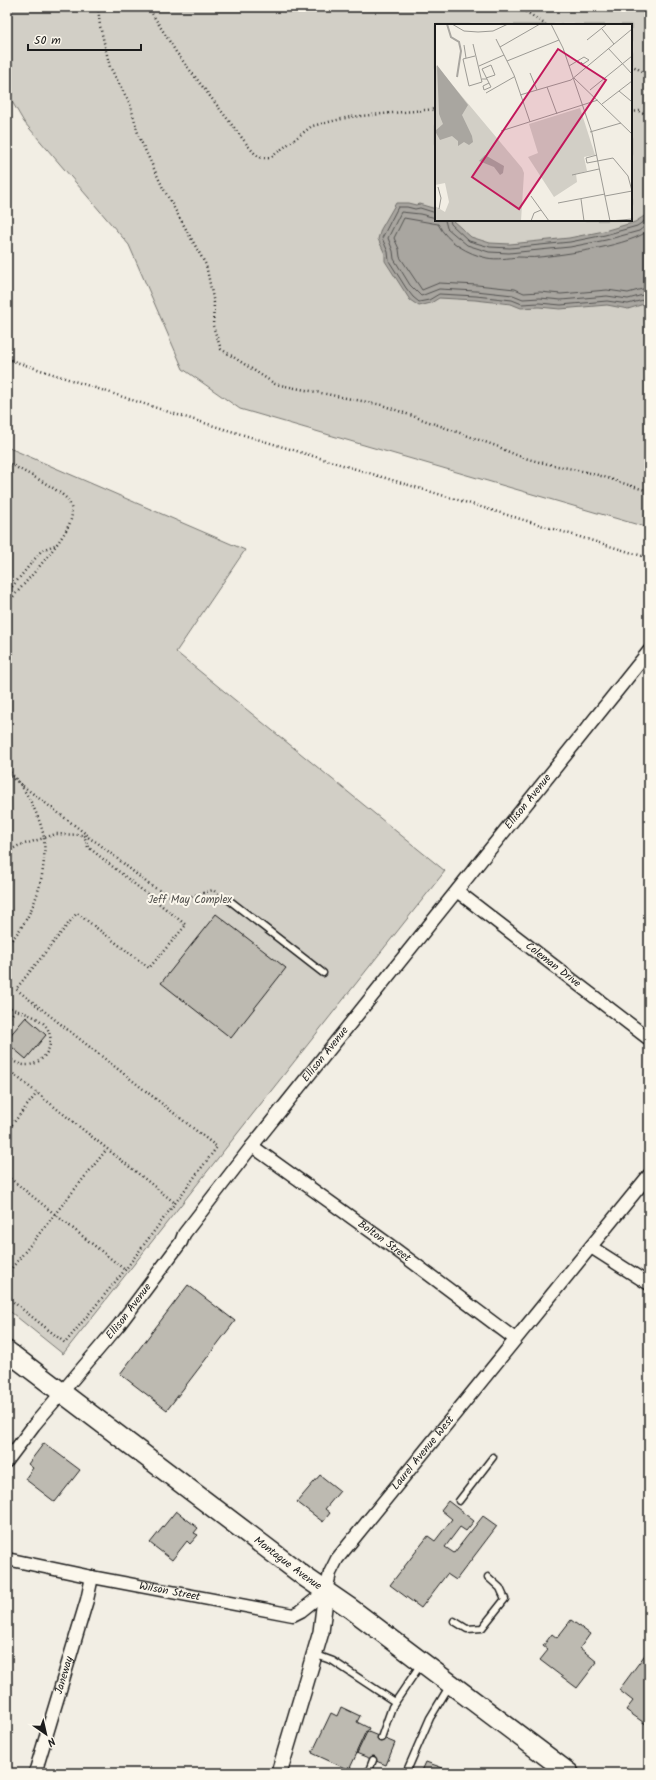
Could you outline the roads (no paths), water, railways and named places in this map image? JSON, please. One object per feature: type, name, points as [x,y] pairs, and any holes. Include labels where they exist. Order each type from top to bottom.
[{"type":"main road","name":"Montague Avenue","points":[[7,1351],[305,1577],[422,1662],[569,1773]]},
{"type":"street","name":"Ellison Avenue","points":[[7,1461],[34,1426],[124,1318],[181,1242],[184,1234],[252,1146],[649,651]]},
{"type":"street","name":"Coleman Drive","points":[[457,891],[649,1038]]},
{"type":"street","name":"Bolton Street","points":[[252,1146],[387,1243],[515,1339]]},
{"type":"street","name":"Laurel Avenue West","points":[[279,1773],[320,1632],[330,1573],[337,1559],[649,1175]]},
{"type":"street","points":[[591,1247],[649,1284]]},
{"type":"street","name":"Wilson Street","points":[[7,1559],[92,1577],[293,1615],[301,1611],[326,1591]]},
{"type":"street","name":"Janeway","points":[[35,1773],[87,1600],[92,1577]]},
{"type":"lane","points":[[229,900],[323,973]]},
{"type":"lane","points":[[459,1501],[493,1457]]},
{"type":"lane","points":[[454,1621],[467,1629],[482,1628],[505,1599],[500,1588],[488,1577]]},
{"type":"lane","points":[[314,1654],[333,1661],[395,1702]]},
{"type":"lane","points":[[381,1738],[395,1702],[422,1662]]},
{"type":"lane","points":[[406,1773],[430,1718],[450,1683]]},
{"type":"lane","points":[[368,1773],[373,1760]]},
{"type":"water","points":[[396,203],[419,204],[435,209],[435,221],[453,221],[471,237],[490,243],[510,244],[569,238],[604,231],[635,222],[649,213],[649,305],[644,304],[628,309],[607,305],[560,309],[539,307],[521,308],[511,304],[439,298],[431,303],[419,306],[410,300],[385,261],[385,254],[378,239],[381,229]]},
{"type":"park label","name":"Jeff May Complex","points":[[190,900]]}]
